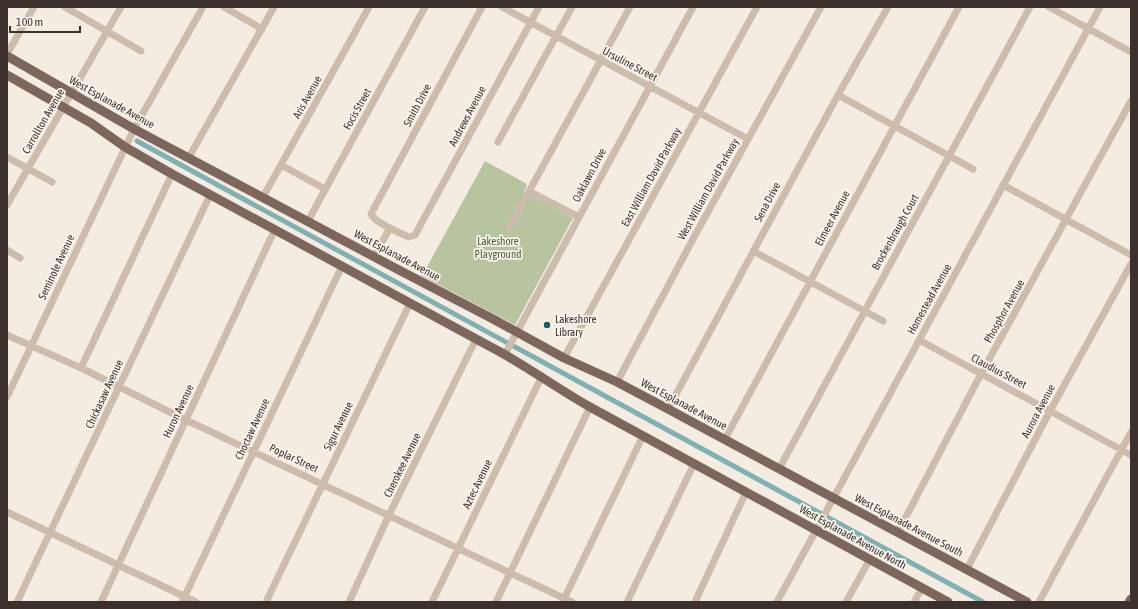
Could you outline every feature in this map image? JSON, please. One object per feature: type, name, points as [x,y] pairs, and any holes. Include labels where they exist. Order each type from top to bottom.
[{"type":"main road","name":"West Esplanade Avenue","points":[[7,55],[71,94],[134,129],[493,319],[515,335],[617,382],[779,468]]},
{"type":"main road","points":[[7,75],[92,123],[125,146],[172,174],[476,339],[506,352],[590,407],[746,492]]},
{"type":"main road","name":"West Esplanade Avenue South","points":[[779,468],[1027,602]]},
{"type":"main road","name":"West Esplanade Avenue North","points":[[746,492],[948,602]]},
{"type":"street","points":[[7,55],[34,7]]},
{"type":"street","points":[[65,7],[141,52]]},
{"type":"street","name":"Carrollton Avenue","points":[[7,205],[121,7]]},
{"type":"street","name":"Seminole Avenue","points":[[7,397],[125,146],[203,7]]},
{"type":"street","points":[[224,7],[262,29]]},
{"type":"street","points":[[189,157],[274,7]]},
{"type":"street","name":"Aris Avenue","points":[[264,197],[369,7]]},
{"type":"street","name":"Focis Street","points":[[308,221],[425,7]]},
{"type":"street","name":"Smith Drive","points":[[390,228],[373,218],[371,214],[482,7]]},
{"type":"street","name":"Ursuline Street","points":[[502,7],[748,139]]},
{"type":"street","name":"Andrews Avenue","points":[[390,228],[409,237],[415,235],[539,7]]},
{"type":"street","points":[[498,142],[572,7]]},
{"type":"street","points":[[509,228],[630,7]]},
{"type":"street","name":"Oaklawn Drive","points":[[506,352],[693,7]]},
{"type":"street","name":"East William David Parkway","points":[[564,358],[757,7]]},
{"type":"street","name":"West William David Parkway","points":[[617,382],[693,239],[821,7]]},
{"type":"street","name":"Sena Drive","points":[[668,409],[838,95],[888,7]]},
{"type":"street","name":"Elmeer Avenue","points":[[725,439],[959,7]]},
{"type":"street","name":"Brockenbraugh Court","points":[[779,468],[1030,7]]},
{"type":"street","points":[[1049,7],[1131,52]]},
{"type":"street","name":"Homestead Avenue","points":[[777,602],[1100,7]]},
{"type":"street","points":[[838,95],[973,169]]},
{"type":"street","name":"Phosphor Avenue","points":[[898,532],[982,374],[1131,101]]},
{"type":"street","points":[[7,157],[52,182]]},
{"type":"street","points":[[281,165],[326,189]]},
{"type":"street","points":[[81,368],[172,174]]},
{"type":"street","points":[[1003,185],[1131,255]]},
{"type":"street","name":"Chickasaw Avenue","points":[[17,602],[210,194]]},
{"type":"street","points":[[527,194],[579,217]]},
{"type":"street","points":[[374,256],[390,228]]},
{"type":"street","name":"Huron Avenue","points":[[101,602],[275,229]]},
{"type":"street","points":[[7,250],[20,258]]},
{"type":"street","points":[[754,251],[883,321]]},
{"type":"street","name":"Aurora Avenue","points":[[967,569],[1050,411],[1131,264]]},
{"type":"street","name":"Choctaw Avenue","points":[[184,599],[342,266]]},
{"type":"street","name":"Sigur Avenue","points":[[266,602],[410,303]]},
{"type":"street","name":"Poplar Street","points":[[7,335],[81,368],[186,420],[510,572],[563,600],[572,602]]},
{"type":"street","name":"Cherokee Avenue","points":[[349,602],[389,515],[476,339]]},
{"type":"street","name":"Claudius Street","points":[[919,340],[1131,455]]},
{"type":"street","name":"Aztec Avenue","points":[[432,602],[542,376]]},
{"type":"street","points":[[496,602],[590,407]]},
{"type":"street","points":[[1039,602],[1131,432]]},
{"type":"street","points":[[563,600],[643,436]]},
{"type":"street","points":[[627,602],[694,464]]},
{"type":"street","points":[[694,602],[746,492]]},
{"type":"street","points":[[7,512],[118,565],[184,599],[196,602]]},
{"type":"street","points":[[846,602],[870,559]]},
{"type":"street","points":[[914,602],[922,588]]},
{"type":"green space","name":"Lakeshore Playground","points":[[485,161],[527,184],[524,192],[573,218],[515,325],[422,276]]},
{"type":"waterway","points":[[137,141],[983,602]]},
{"type":"place","name":"Lakeshore Library","points":[[547,325]]}]
